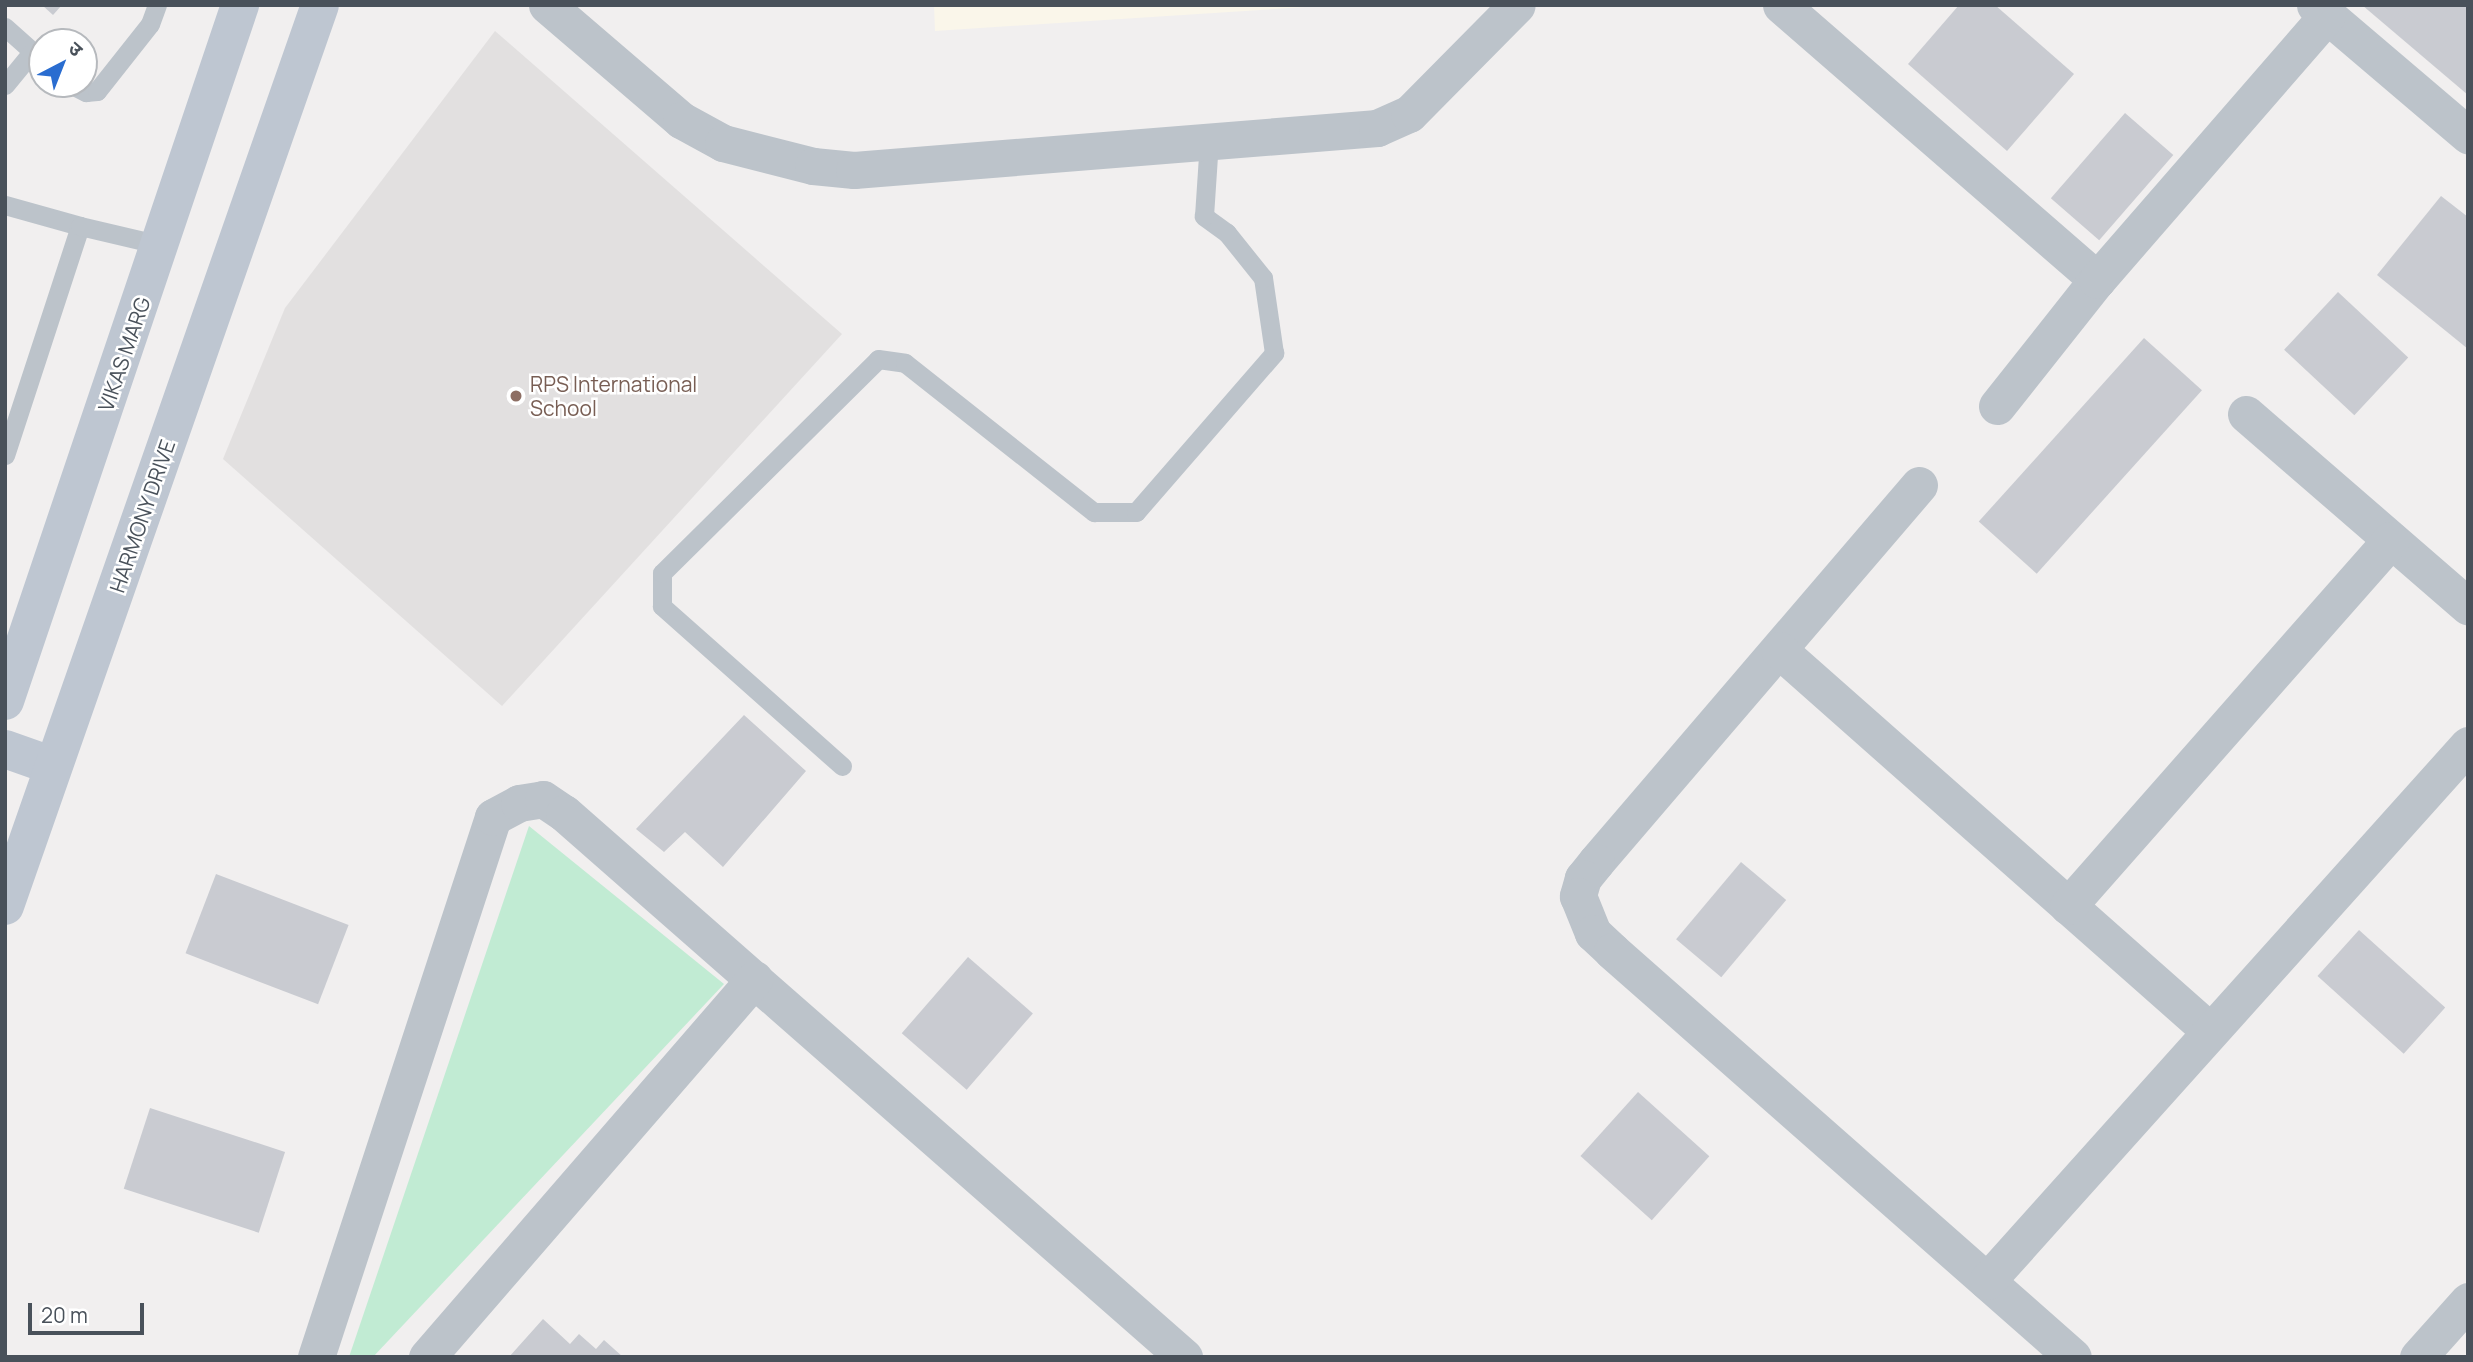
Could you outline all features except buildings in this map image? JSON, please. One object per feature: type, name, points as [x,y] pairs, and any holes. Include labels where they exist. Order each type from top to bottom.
[{"type":"main road","name":"VIKAS MARG","points":[[5,701],[240,5]]},
{"type":"main road","name":"HARMONY DRIVE","points":[[5,906],[136,538],[220,280],[279,126],[320,5]]},
{"type":"main road","points":[[5,749],[53,766]]},
{"type":"street","points":[[547,5],[681,120],[723,143],[813,166],[854,170],[1377,128],[1409,114],[1517,5]]},
{"type":"street","points":[[1781,5],[2097,280]]},
{"type":"street","points":[[1997,406],[2097,280],[2321,10],[2468,135]]},
{"type":"street","points":[[2246,414],[2468,606]]},
{"type":"street","points":[[1919,485],[1583,878],[1578,896],[1584,916],[1612,951],[2073,1357]]},
{"type":"street","points":[[2068,906],[2391,540]]},
{"type":"street","points":[[1779,650],[2210,1031]]},
{"type":"street","points":[[1987,1281],[2468,745]]},
{"type":"street","points":[[316,1357],[493,817],[519,803],[543,799],[564,813],[754,979],[1162,1350]]},
{"type":"street","points":[[426,1357],[754,979]]},
{"type":"street","points":[[2418,1357],[2468,1301]]},
{"type":"lane","points":[[98,89],[150,24],[157,5]]},
{"type":"lane","points":[[5,27],[28,48]]},
{"type":"lane","points":[[5,85],[28,64]]},
{"type":"lane","points":[[842,766],[662,606],[662,573],[878,359],[905,363],[1094,512],[1136,512],[1274,353],[1263,278],[1227,233],[1204,216],[1209,141]]},
{"type":"lane","points":[[5,205],[161,245]]},
{"type":"lane","points":[[5,455],[80,226]]},
{"type":"shaded area","points":[[934,5],[1336,5],[935,31]]},
{"type":"shaded area","name":"RPS International School","points":[[495,31],[842,334],[502,706],[223,459],[285,308]]},
{"type":"green space","points":[[529,826],[724,984],[373,1357],[349,1357]]},
{"type":"place","name":"RPS International School","points":[[516,396]]}]
